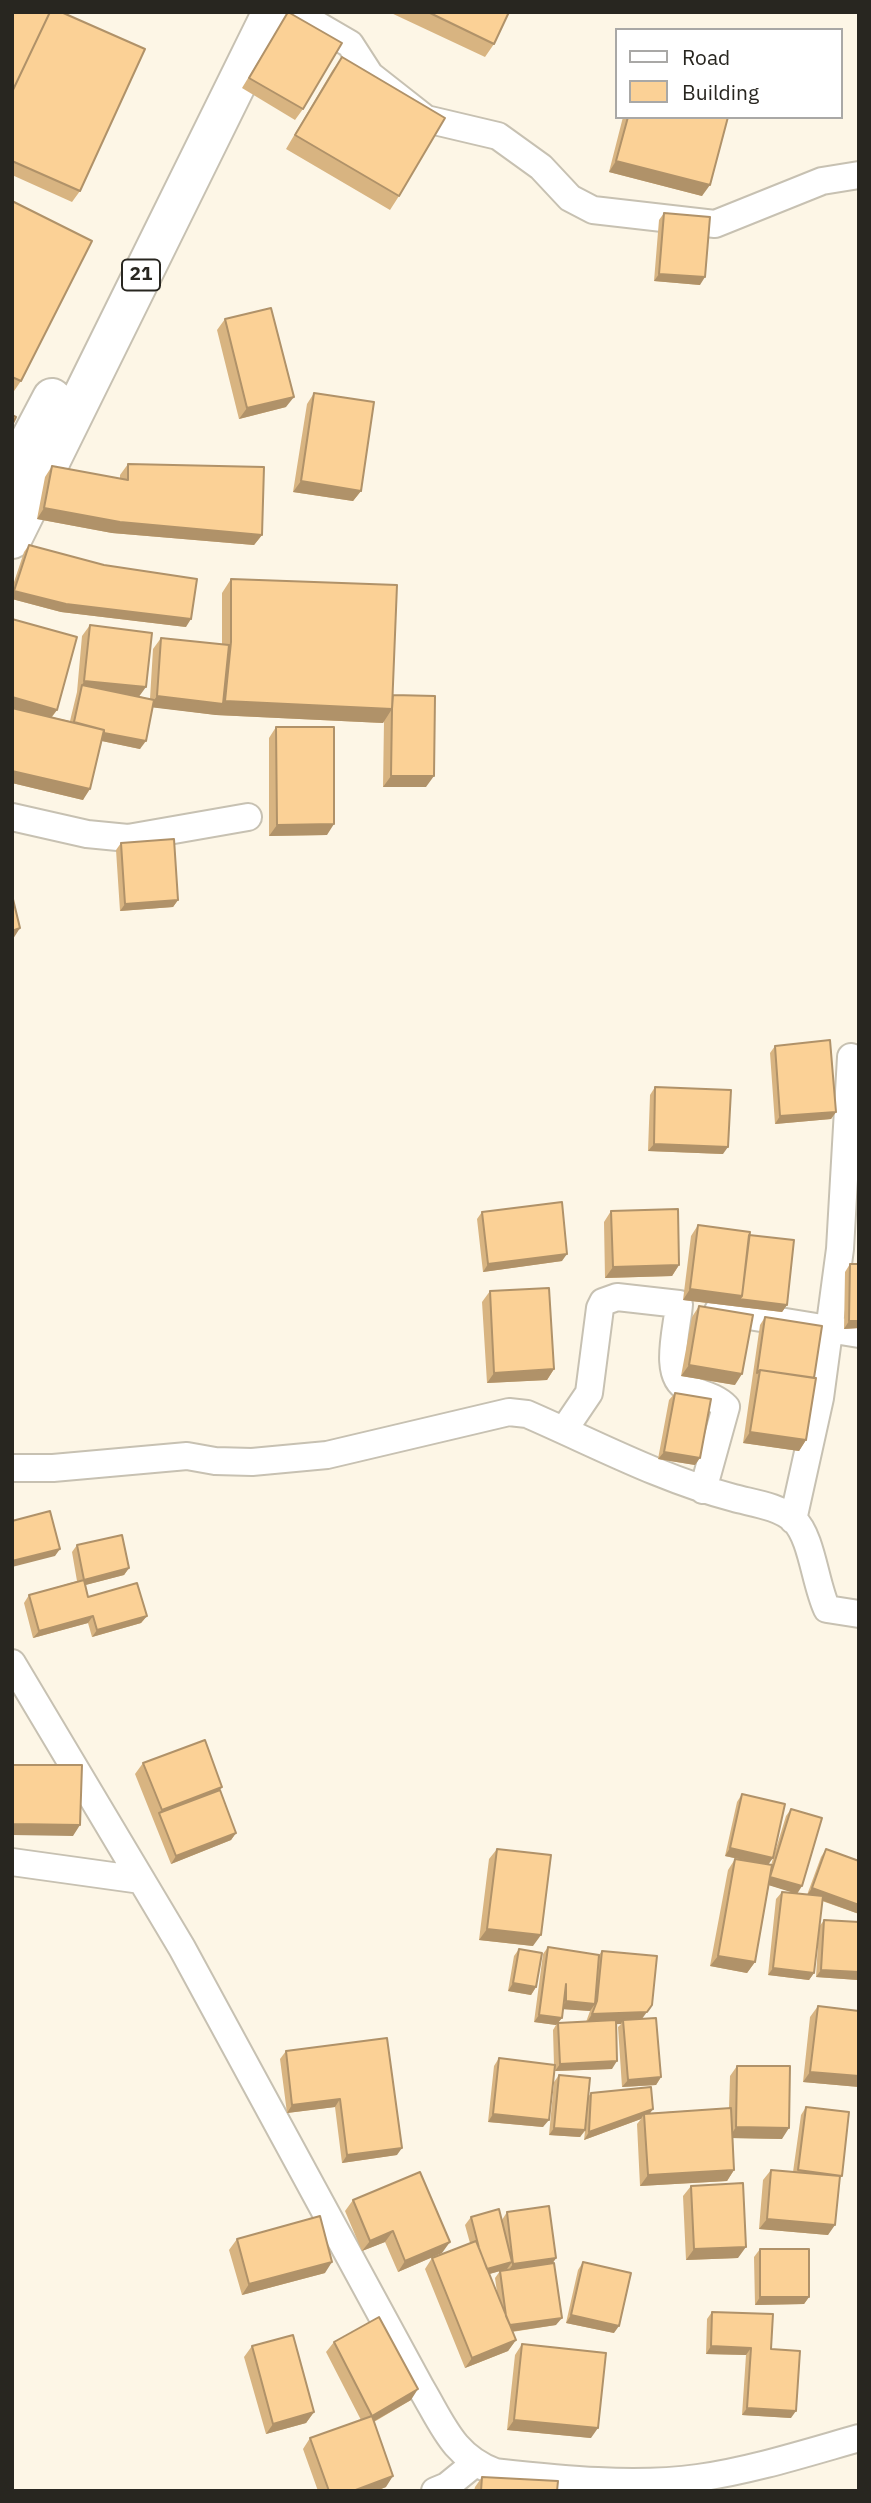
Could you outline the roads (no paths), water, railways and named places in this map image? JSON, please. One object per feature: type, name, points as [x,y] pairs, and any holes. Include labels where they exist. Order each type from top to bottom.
[{"type":"highway","name":"21","points":[[12,474],[252,12]]},
{"type":"highway","name":"21","points":[[12,539],[272,12]]},
{"type":"street","points":[[295,12],[350,44],[370,75],[426,119],[498,136],[541,167],[570,198],[593,210],[715,224],[822,181],[859,175]]},
{"type":"street","points":[[12,817],[87,834],[128,838],[248,817]]},
{"type":"street","points":[[793,1520],[820,1398],[840,1249],[851,1057]]},
{"type":"street","points":[[564,1430],[589,1393],[600,1308],[603,1302],[617,1297],[679,1304],[859,1334]]},
{"type":"street","points":[[679,1304],[673,1366],[676,1378],[683,1386],[719,1400],[726,1407],[703,1490]]},
{"type":"street","points":[[12,1468],[53,1468],[187,1456],[215,1461],[252,1462],[327,1455],[509,1412],[527,1414],[703,1490],[774,1509],[793,1520],[805,1537],[818,1591],[827,1609],[859,1614]]},
{"type":"street","points":[[12,1663],[188,1960],[421,2388],[458,2450],[474,2464],[495,2472],[542,2477],[650,2481],[696,2478],[751,2468],[859,2438]]},
{"type":"street","points":[[12,1862],[141,1880]]},
{"type":"street","points":[[435,2491],[447,2486],[474,2464]]}]
